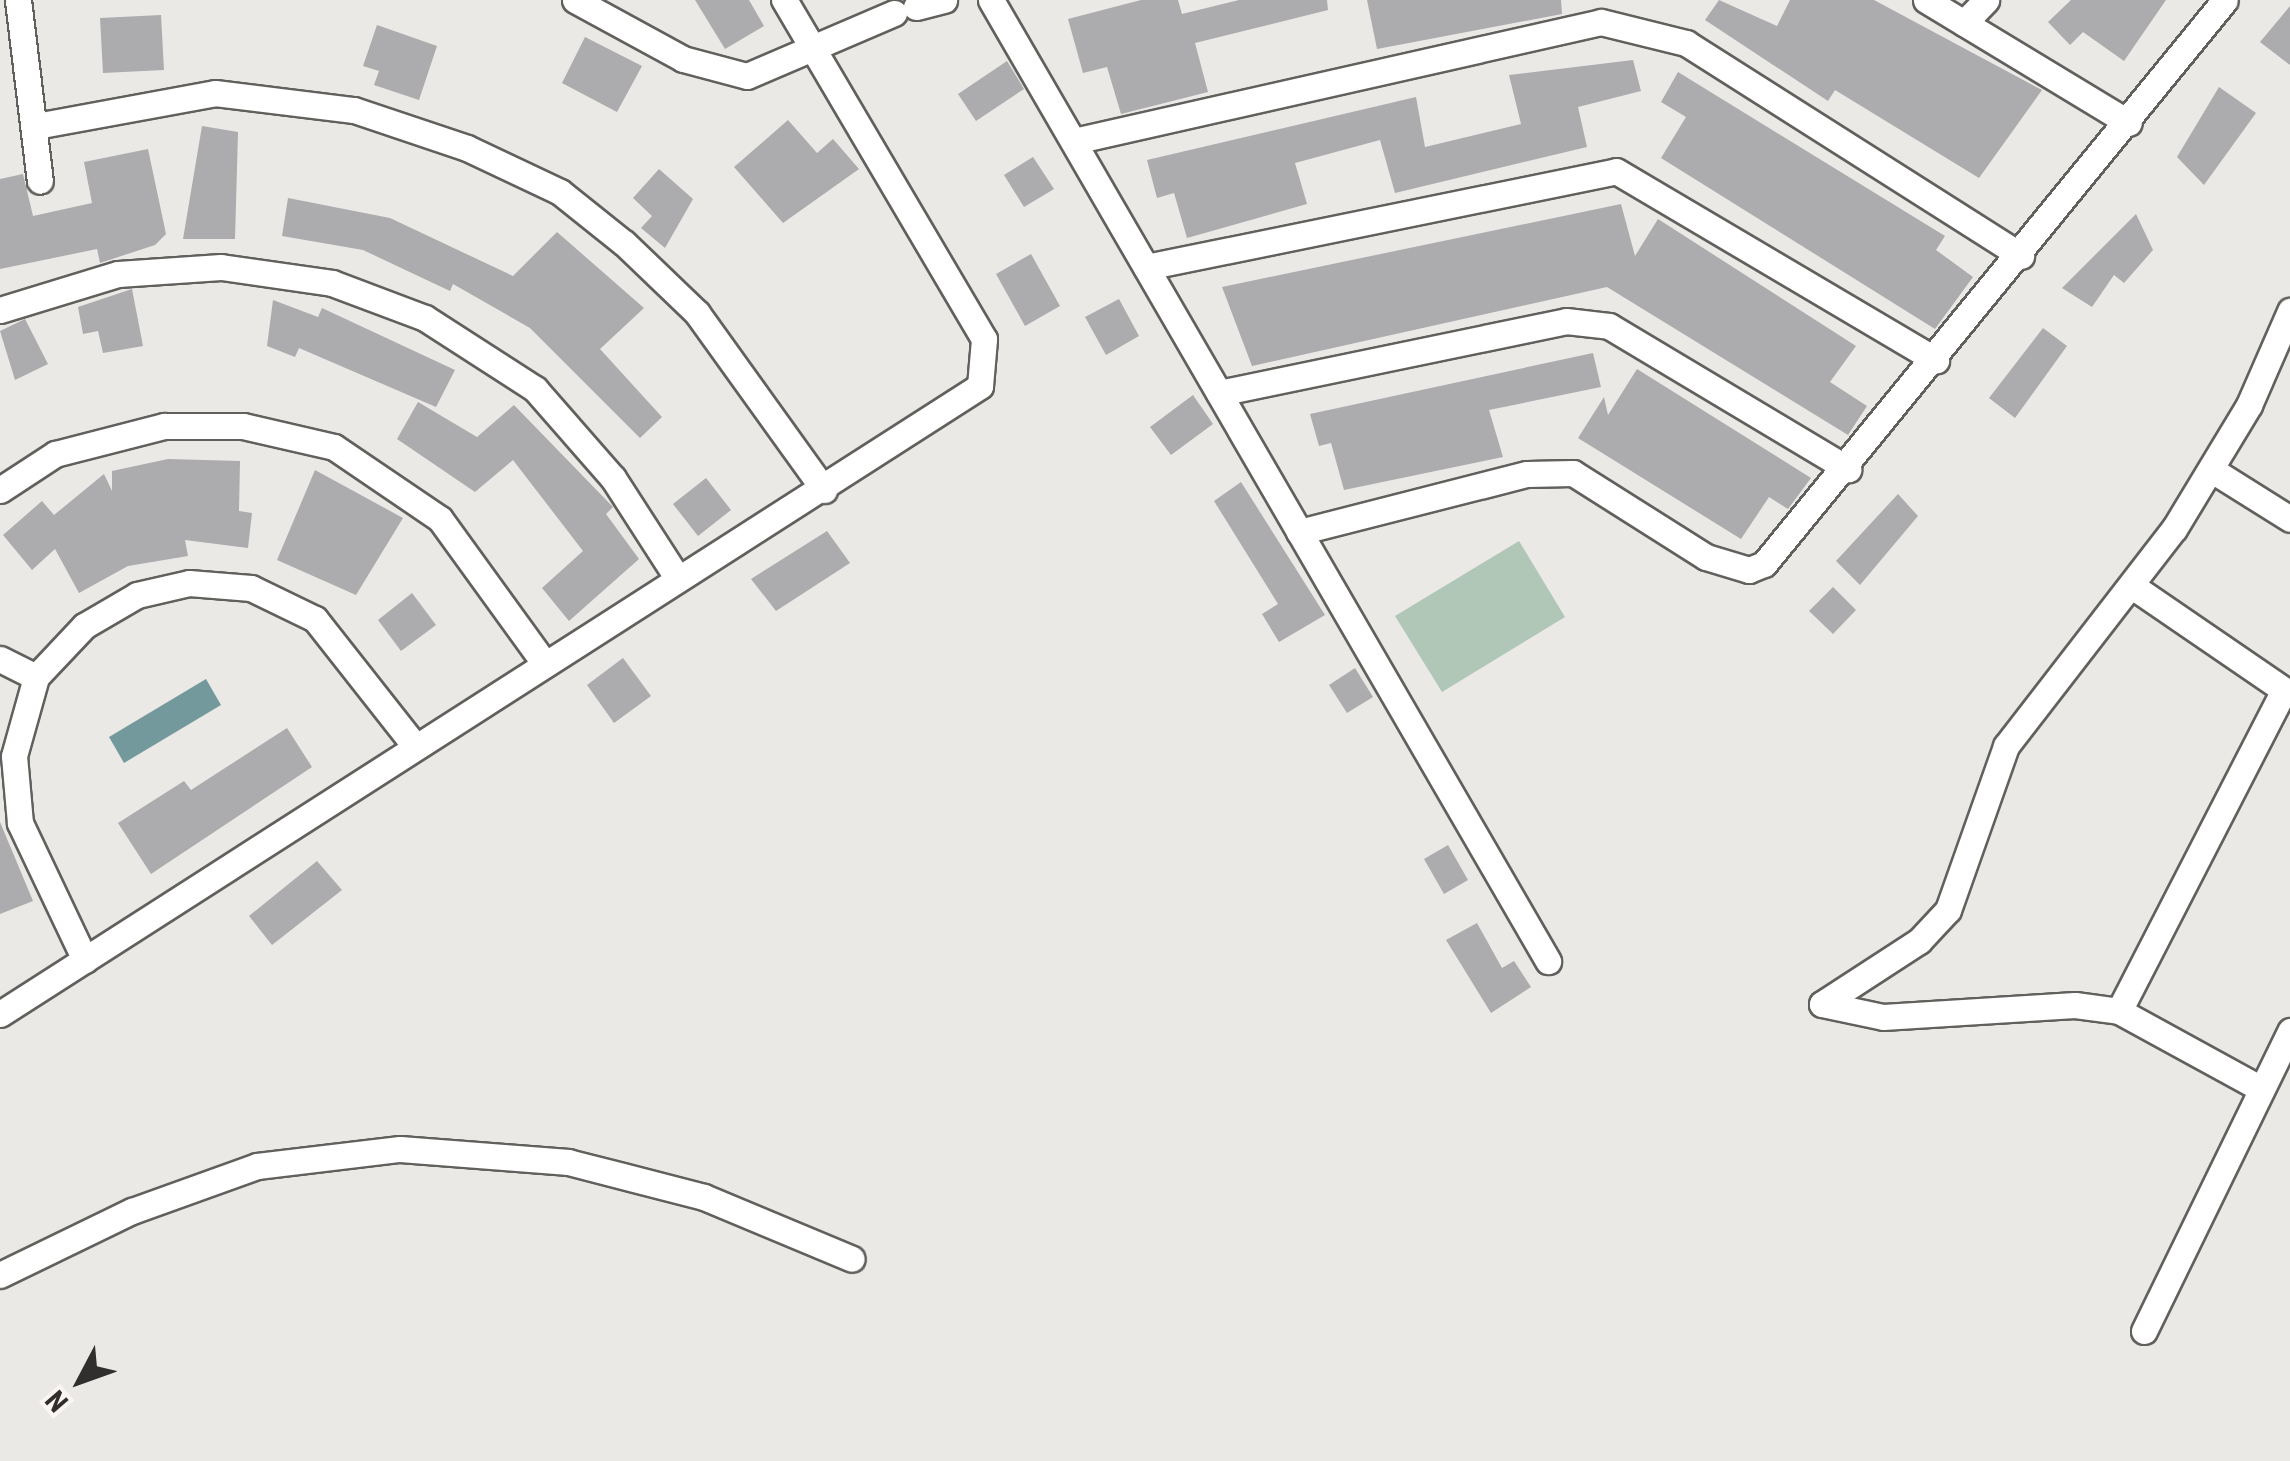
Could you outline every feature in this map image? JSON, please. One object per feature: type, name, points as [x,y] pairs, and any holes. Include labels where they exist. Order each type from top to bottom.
[{"type":"street","points":[[18,0],[40,181]]},
{"type":"street","points":[[575,0],[716,73],[746,76],[810,44],[944,0]]},
{"type":"street","points":[[0,1014],[415,746],[962,403],[988,366],[984,339],[784,0]]},
{"type":"street","points":[[991,0],[1548,961]]},
{"type":"street","points":[[1926,0],[2129,123]]},
{"type":"street","points":[[1964,22],[1986,0]]},
{"type":"street","points":[[1299,532],[1527,474],[1573,472],[1706,557],[1749,570],[1778,554],[2225,0]]},
{"type":"street","points":[[1074,141],[1602,22],[1686,43],[2021,256]]},
{"type":"street","points":[[36,126],[215,94],[354,110],[467,148],[560,192],[624,243],[697,313],[824,490]]},
{"type":"street","points":[[1146,267],[1616,171],[1936,360]]},
{"type":"street","points":[[0,310],[80,282],[222,268],[332,283],[425,318],[535,390],[613,478],[678,579]]},
{"type":"street","points":[[2258,1088],[2119,1010],[1884,1017],[1822,1004],[1919,941],[1948,910],[2006,746],[2135,588],[2284,349],[2290,311]]},
{"type":"street","points":[[1219,393],[1566,320],[1608,326],[1656,349],[1848,469]]},
{"type":"street","points":[[0,490],[55,454],[164,426],[243,426],[334,447],[440,518],[545,664]]},
{"type":"street","points":[[2212,470],[2290,519]]},
{"type":"street","points":[[85,960],[20,823],[14,756],[36,678],[84,626],[136,595],[189,584],[250,588],[314,619],[415,746]]},
{"type":"street","points":[[2119,1010],[2287,692],[2135,588]]},
{"type":"street","points":[[0,660],[36,678]]},
{"type":"street","points":[[2144,1331],[2258,1088],[2290,1031]]},
{"type":"street","points":[[0,1276],[132,1211],[257,1166],[400,1149],[568,1162],[704,1196],[852,1260]]},
{"type":"green space","points":[[1519,541],[1565,617],[1442,692],[1395,616]]},
{"type":"water","points":[[206,679],[221,705],[124,763],[109,737]]},
{"type":"building","points":[[695,0],[749,0],[764,26],[725,49]]},
{"type":"building","points":[[1141,0],[1178,0],[1182,14],[1239,0],[1327,0],[1328,10],[1195,43],[1208,92],[1121,114],[1107,67],[1083,73],[1068,19]]},
{"type":"building","points":[[1367,0],[1561,0],[1562,14],[1377,49]]},
{"type":"building","points":[[1719,0],[1777,26],[1790,0],[1874,0],[2042,90],[1979,178],[1835,90],[1828,101],[1705,20]]},
{"type":"building","points":[[2071,0],[2166,0],[2124,61],[2083,32],[2070,45],[2048,22]]},
{"type":"building","points":[[2290,6],[2290,65],[2260,42]]},
{"type":"building","points":[[161,15],[164,70],[103,73],[100,18]]},
{"type":"building","points":[[377,25],[437,46],[419,100],[374,85],[379,71],[363,66]]},
{"type":"building","points":[[585,37],[642,66],[617,112],[562,83]]},
{"type":"building","points":[[1633,60],[1641,91],[1578,107],[1587,147],[1395,193],[1380,140],[1295,163],[1307,204],[1187,238],[1174,193],[1157,198],[1147,160],[1416,97],[1425,147],[1521,124],[1509,75]]},
{"type":"building","points":[[1007,61],[1024,89],[976,121],[958,94]]},
{"type":"building","points":[[1678,72],[1945,236],[1936,250],[1973,277],[1935,329],[1661,158],[1686,117],[1661,102]]},
{"type":"building","points":[[2219,87],[2256,113],[2204,185],[2177,157]]},
{"type":"building","points":[[788,120],[817,153],[833,139],[859,169],[783,223],[734,167]]},
{"type":"building","points":[[202,126],[238,132],[235,239],[183,239]]},
{"type":"building","points":[[148,149],[166,234],[155,245],[100,263],[97,249],[0,269],[0,179],[23,174],[33,216],[92,203],[84,162]]},
{"type":"building","points":[[1033,157],[1054,189],[1024,207],[1004,175]]},
{"type":"building","points":[[659,169],[693,199],[665,248],[641,228],[652,216],[633,198]]},
{"type":"building","points":[[288,198],[390,218],[513,276],[557,232],[644,308],[600,349],[662,417],[640,438],[530,328],[453,284],[450,291],[363,250],[282,236]]},
{"type":"building","points":[[1621,204],[1635,256],[1658,219],[1856,346],[1830,382],[1867,406],[1848,435],[1607,287],[1252,366],[1222,287]]},
{"type":"building","points":[[2136,214],[2153,250],[2124,283],[2114,275],[2092,307],[2062,288]]},
{"type":"building","points":[[1031,254],[1060,306],[1025,326],[996,274]]},
{"type":"building","points":[[132,289],[143,346],[103,353],[98,331],[83,334],[78,307]]},
{"type":"building","points":[[1119,299],[1139,336],[1106,355],[1085,317]]},
{"type":"building","points":[[273,300],[318,317],[322,308],[455,370],[436,407],[299,348],[295,357],[267,346]]},
{"type":"building","points":[[25,319],[48,364],[15,380],[0,331]]},
{"type":"building","points":[[2043,328],[2067,346],[2015,418],[1989,398]]},
{"type":"building","points":[[1593,353],[1601,387],[1489,410],[1503,457],[1344,490],[1331,443],[1319,446],[1310,414]]},
{"type":"building","points":[[1637,369],[1811,478],[1788,509],[1769,497],[1741,539],[1578,438],[1604,397],[1608,415]]},
{"type":"building","points":[[1193,395],[1213,424],[1171,455],[1150,427]]},
{"type":"building","points":[[418,402],[477,437],[514,405],[613,507],[606,514],[639,559],[569,621],[542,588],[583,551],[513,460],[475,492],[397,439]]},
{"type":"building","points":[[168,459],[240,461],[239,511],[252,513],[248,548],[185,540],[188,556],[128,566],[79,593],[55,549],[32,570],[3,535],[42,501],[54,515],[104,474],[112,491],[112,471]]},
{"type":"building","points":[[315,470],[403,518],[356,595],[277,560]]},
{"type":"building","points":[[706,478],[731,510],[698,536],[673,504]]},
{"type":"building","points":[[1241,482],[1325,615],[1279,642],[1262,614],[1278,604],[1214,501]]},
{"type":"building","points":[[1898,494],[1918,516],[1860,585],[1836,561]]},
{"type":"building","points":[[827,531],[850,563],[776,611],[751,579]]},
{"type":"building","points":[[1833,587],[1856,610],[1833,634],[1809,611]]},
{"type":"building","points":[[412,593],[436,625],[401,651],[378,620]]},
{"type":"building","points":[[623,658],[651,696],[614,723],[587,685]]},
{"type":"building","points":[[1355,668],[1373,697],[1347,713],[1329,685]]},
{"type":"building","points":[[287,728],[312,767],[151,874],[118,823],[184,781],[191,790]]},
{"type":"building","points":[[0,822],[33,901],[0,914]]},
{"type":"building","points":[[1448,845],[1468,880],[1444,894],[1424,859]]},
{"type":"building","points":[[317,861],[342,890],[272,945],[249,916]]},
{"type":"building","points":[[1477,923],[1502,968],[1514,961],[1531,987],[1491,1013],[1446,940]]}]
